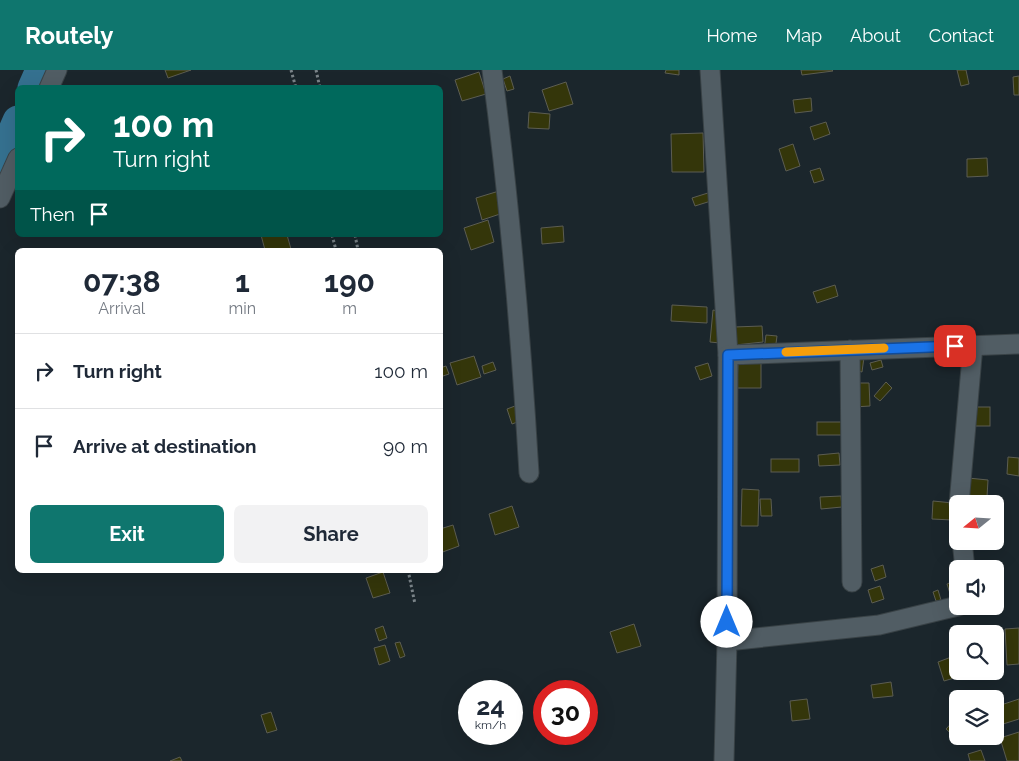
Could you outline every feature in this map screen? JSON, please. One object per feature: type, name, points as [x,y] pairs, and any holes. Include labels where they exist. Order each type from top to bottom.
[{"type":"street","points":[[50,85],[57,70]]},
{"type":"street","points":[[492,70],[507,180],[519,316],[529,473]]},
{"type":"street","points":[[710,70],[728,355],[727,641],[724,761]]},
{"type":"street","points":[[0,198],[15,165]]},
{"type":"street","points":[[728,355],[1019,344]]},
{"type":"street","points":[[961,495],[973,345]]},
{"type":"street","points":[[850,350],[852,582]]},
{"type":"street","points":[[727,641],[879,625],[949,608]]},
{"type":"path","points":[[291,70],[295,85]]},
{"type":"path","points":[[316,70],[319,85]]},
{"type":"path","points":[[409,573],[415,604]]},
{"type":"building","points":[[165,70],[191,70],[168,78]]},
{"type":"building","points":[[666,70],[679,70],[679,75],[665,73]]},
{"type":"building","points":[[801,70],[832,70],[833,71],[802,75]]},
{"type":"building","points":[[957,70],[966,70],[969,84],[961,86]]},
{"type":"building","points":[[479,72],[486,94],[462,101],[455,80]]},
{"type":"building","points":[[510,76],[514,89],[507,91],[503,79]]},
{"type":"building","points":[[1019,76],[1019,95],[1014,95],[1013,77]]},
{"type":"building","points":[[566,82],[573,104],[549,111],[542,90]]},
{"type":"building","points":[[811,98],[812,111],[795,113],[793,100]]},
{"type":"building","points":[[529,112],[550,114],[549,129],[528,128]]},
{"type":"building","points":[[826,122],[830,134],[814,140],[810,127]]},
{"type":"building","points":[[703,133],[704,172],[672,172],[671,134]]},
{"type":"building","points":[[793,144],[800,166],[786,171],[779,149]]},
{"type":"building","points":[[987,158],[988,176],[967,177],[967,159]]},
{"type":"building","points":[[820,168],[824,180],[814,183],[810,171]]},
{"type":"building","points":[[499,191],[506,212],[482,220],[476,198]]},
{"type":"building","points":[[711,192],[714,200],[695,206],[692,198]]},
{"type":"building","points":[[488,220],[494,242],[471,250],[464,228]]},
{"type":"building","points":[[563,226],[564,242],[542,244],[541,228]]},
{"type":"building","points":[[262,237],[288,237],[291,248],[264,248]]},
{"type":"building","points":[[835,285],[838,296],[817,303],[813,292]]},
{"type":"building","points":[[672,305],[707,307],[707,323],[671,321]]},
{"type":"building","points":[[713,310],[723,312],[720,343],[710,342]]},
{"type":"building","points":[[762,326],[763,342],[735,345],[734,327]]},
{"type":"building","points":[[766,335],[777,336],[775,351],[764,350]]},
{"type":"building","points":[[474,356],[481,377],[457,385],[450,363]]},
{"type":"building","points":[[857,356],[864,357],[862,372],[855,370]]},
{"type":"building","points":[[881,360],[883,367],[872,370],[870,363]]},
{"type":"building","points":[[738,361],[761,361],[761,388],[737,388]]},
{"type":"building","points":[[493,362],[496,370],[484,374],[482,366]]},
{"type":"building","points":[[708,363],[712,376],[700,380],[695,367]]},
{"type":"building","points":[[446,366],[449,374],[443,376],[443,367]]},
{"type":"building","points":[[886,382],[892,388],[880,401],[874,396]]},
{"type":"building","points":[[853,383],[869,383],[870,406],[854,407]]},
{"type":"building","points":[[515,406],[520,421],[512,424],[507,409]]},
{"type":"building","points":[[975,407],[990,407],[990,426],[975,426]]},
{"type":"building","points":[[817,422],[845,422],[845,435],[817,435]]},
{"type":"building","points":[[839,453],[840,465],[819,466],[818,455]]},
{"type":"building","points":[[1008,457],[1019,458],[1019,476],[1007,474]]},
{"type":"building","points":[[771,459],[799,459],[799,472],[771,472]]},
{"type":"building","points":[[968,478],[988,480],[987,495],[967,495]]},
{"type":"building","points":[[742,489],[759,490],[758,526],[741,526]]},
{"type":"building","points":[[841,496],[842,507],[821,509],[820,497]]},
{"type":"building","points":[[760,499],[771,499],[772,516],[761,516]]},
{"type":"building","points":[[933,501],[949,503],[949,520],[932,519]]},
{"type":"building","points":[[512,506],[519,527],[495,535],[489,514]]},
{"type":"building","points":[[453,525],[459,546],[443,552],[443,528]]},
{"type":"building","points":[[883,565],[886,577],[875,581],[871,569]]},
{"type":"building","points":[[383,573],[390,593],[373,598],[366,578]]},
{"type":"building","points":[[880,586],[884,599],[872,603],[868,590]]},
{"type":"building","points":[[938,590],[941,600],[936,601],[933,592]]},
{"type":"building","points":[[634,624],[641,646],[617,653],[610,632]]},
{"type":"building","points":[[383,626],[387,638],[379,641],[375,629]]},
{"type":"building","points":[[1019,628],[1019,664],[1007,665],[1005,629]]},
{"type":"building","points":[[400,642],[405,656],[400,658],[395,643]]},
{"type":"building","points":[[385,645],[390,661],[379,665],[374,648]]},
{"type":"building","points":[[949,658],[949,680],[944,681],[938,662]]},
{"type":"building","points":[[891,682],[893,696],[873,698],[871,685]]},
{"type":"building","points":[[807,699],[810,719],[792,721],[790,701]]},
{"type":"building","points":[[1019,699],[1019,719],[1004,724],[1004,704]]},
{"type":"building","points":[[271,712],[277,730],[267,733],[261,715]]},
{"type":"building","points":[[1019,732],[1019,761],[1007,761],[1002,745],[1004,745],[1004,737]]},
{"type":"building","points":[[981,750],[985,761],[970,761],[968,754]]},
{"type":"building","points":[[180,757],[182,761],[170,761]]},
{"type":"waterway","points":[[34,85],[41,70]]},
{"type":"waterway","points":[[0,162],[15,128]]},
{"type":"slow traffic","points":[[786,352],[884,348]]},
{"type":"route","points":[[727,622],[728,355],[955,346]]}]
